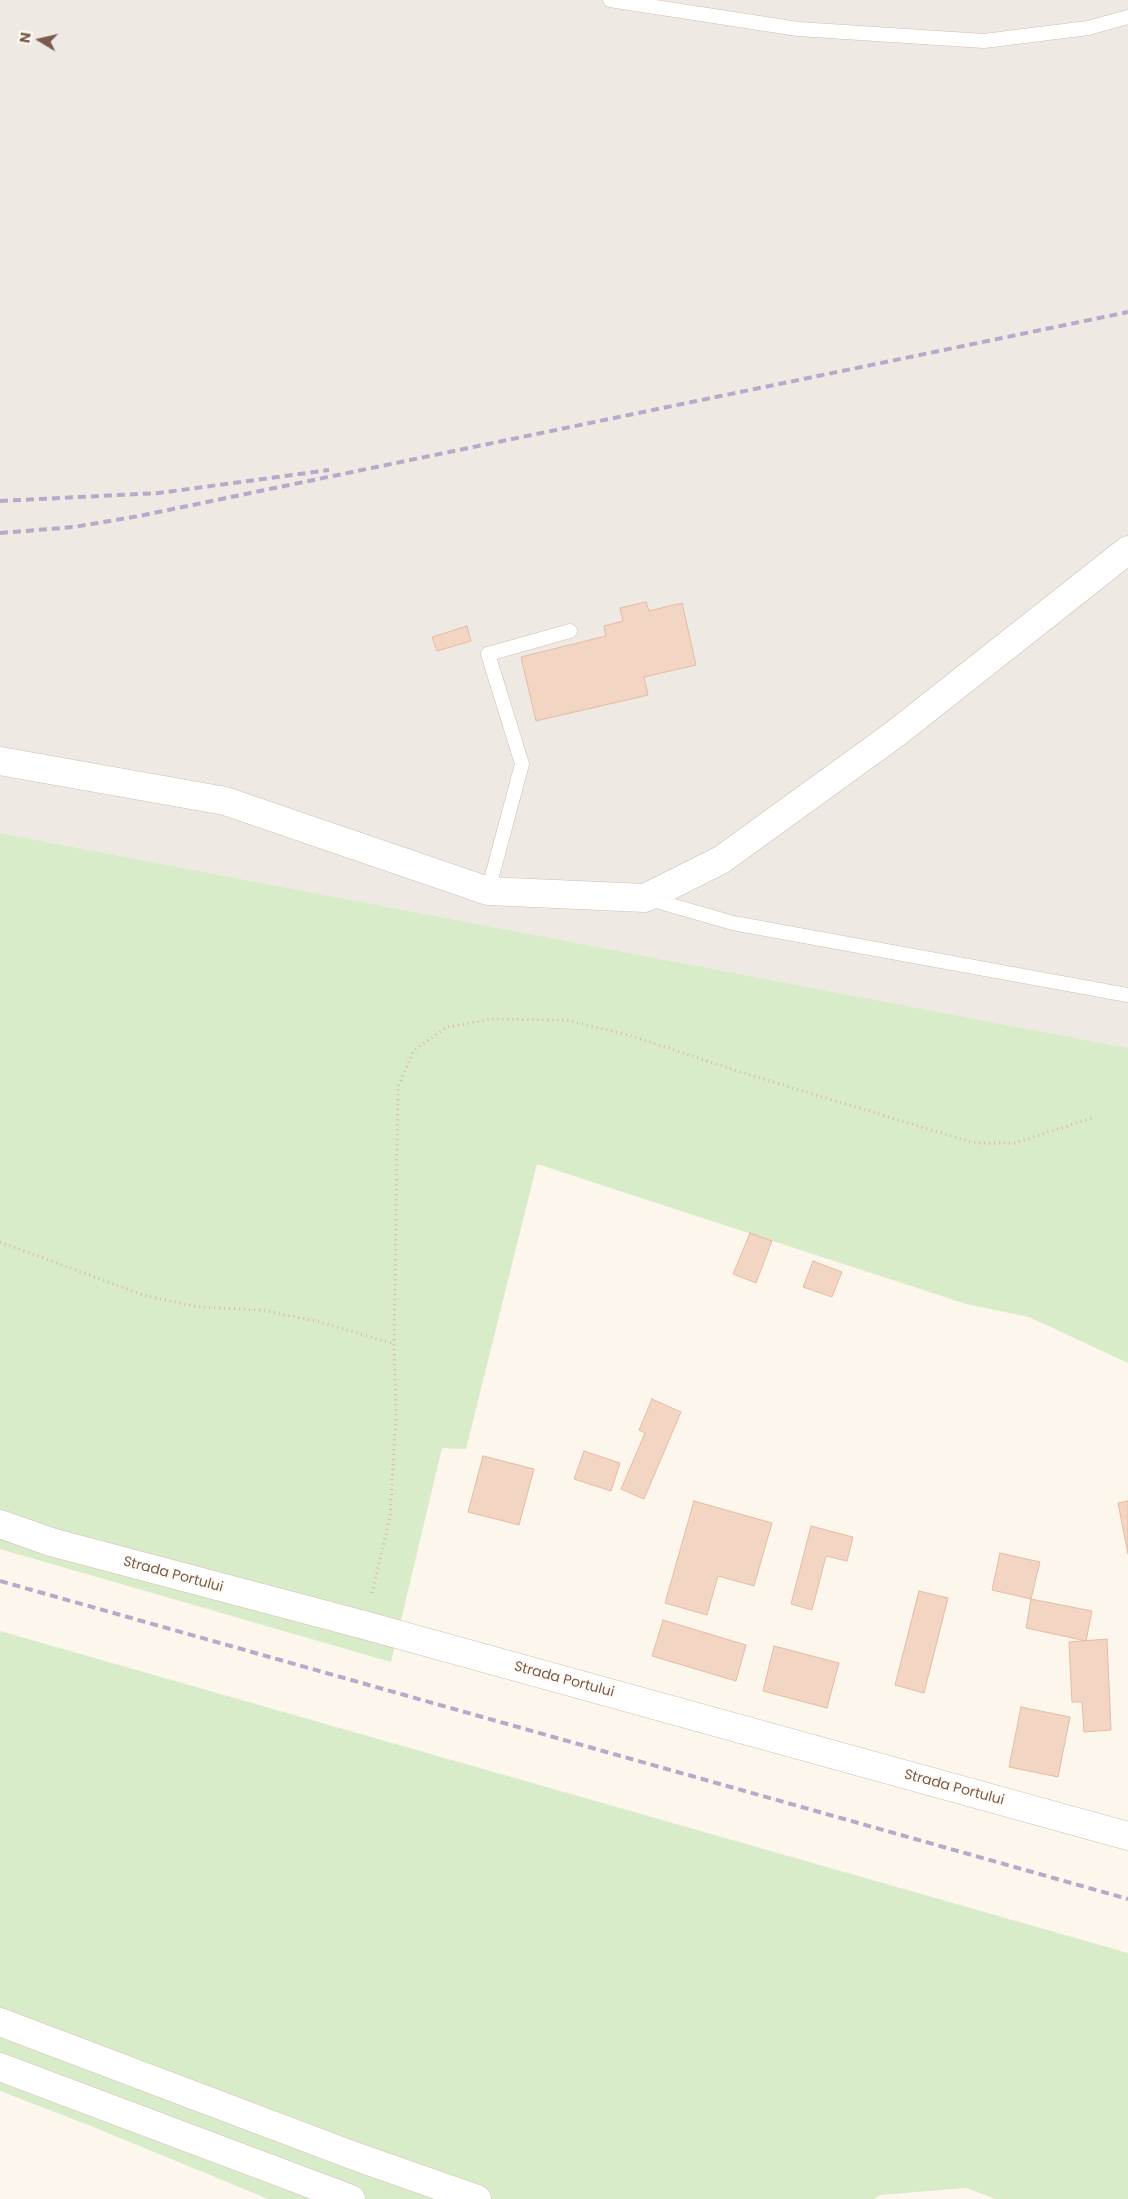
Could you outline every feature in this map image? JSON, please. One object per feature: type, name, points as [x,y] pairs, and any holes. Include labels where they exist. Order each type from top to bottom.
[{"type":"street","points":[[0,761],[225,801],[488,891],[645,898],[721,860],[895,734],[1128,550]]},
{"type":"street","name":"Strada Portului","points":[[0,1524],[51,1542],[364,1625],[1128,1836]]},
{"type":"street","points":[[0,2022],[357,2157],[477,2199]]},
{"type":"street","points":[[0,2067],[351,2199]]},
{"type":"lane","points":[[610,0],[798,29],[984,41],[1088,28],[1128,17]]},
{"type":"lane","points":[[488,891],[522,764],[488,654],[570,631]]},
{"type":"lane","points":[[645,898],[733,924],[1128,995]]},
{"type":"path","points":[[364,1625],[390,1517],[396,1415],[394,1344],[398,1087],[414,1050],[447,1027],[492,1019],[566,1020],[628,1035],[747,1074],[974,1142],[1015,1143],[1095,1117]]},
{"type":"path","points":[[0,1242],[143,1295],[198,1307],[262,1310],[320,1322],[394,1344]]},
{"type":"shaded area","points":[[0,0],[1128,0],[1128,1048],[0,833]]},
{"type":"green space","points":[[0,833],[1128,1048],[1128,1363],[1029,1317],[966,1304],[537,1164],[466,1449],[442,1448],[391,1662],[0,1549]]},
{"type":"green space","points":[[0,1631],[1128,1953],[1128,2199],[996,2199],[966,2188],[880,2195],[874,2199],[268,2199],[91,2126],[0,2091]]},
{"type":"building","points":[[646,602],[649,611],[682,603],[696,665],[644,677],[648,695],[536,721],[521,657],[606,636],[604,626],[623,621],[620,608]]},
{"type":"building","points":[[467,626],[471,641],[437,651],[432,637]]},
{"type":"building","points":[[750,1233],[772,1241],[756,1283],[733,1274]]},
{"type":"building","points":[[813,1261],[842,1272],[832,1297],[803,1287]]},
{"type":"building","points":[[652,1399],[681,1412],[644,1499],[621,1489],[645,1433],[639,1430]]},
{"type":"building","points":[[584,1451],[620,1463],[611,1491],[574,1479]]},
{"type":"building","points":[[483,1456],[534,1469],[519,1525],[468,1512]]},
{"type":"building","points":[[694,1501],[772,1523],[754,1586],[718,1576],[707,1615],[665,1603]]},
{"type":"building","points":[[1128,1501],[1128,1554],[1118,1503]]},
{"type":"building","points":[[811,1526],[853,1537],[847,1561],[826,1556],[812,1610],[791,1604]]},
{"type":"building","points":[[1000,1553],[1040,1562],[1031,1599],[992,1590]]},
{"type":"building","points":[[919,1591],[948,1598],[924,1693],[895,1685]]},
{"type":"building","points":[[1031,1599],[1092,1611],[1086,1641],[1026,1628]]},
{"type":"building","points":[[663,1620],[746,1645],[736,1681],[652,1656]]},
{"type":"building","points":[[1107,1639],[1111,1730],[1084,1732],[1082,1702],[1072,1702],[1069,1642]]},
{"type":"building","points":[[774,1646],[839,1663],[827,1708],[763,1691]]},
{"type":"building","points":[[1021,1707],[1070,1717],[1058,1777],[1009,1767]]},
{"type":"railway","points":[[0,533],[74,527],[139,516],[1128,312]]},
{"type":"railway","points":[[0,501],[159,493],[329,470]]},
{"type":"railway","points":[[0,1581],[1128,1899]]}]
